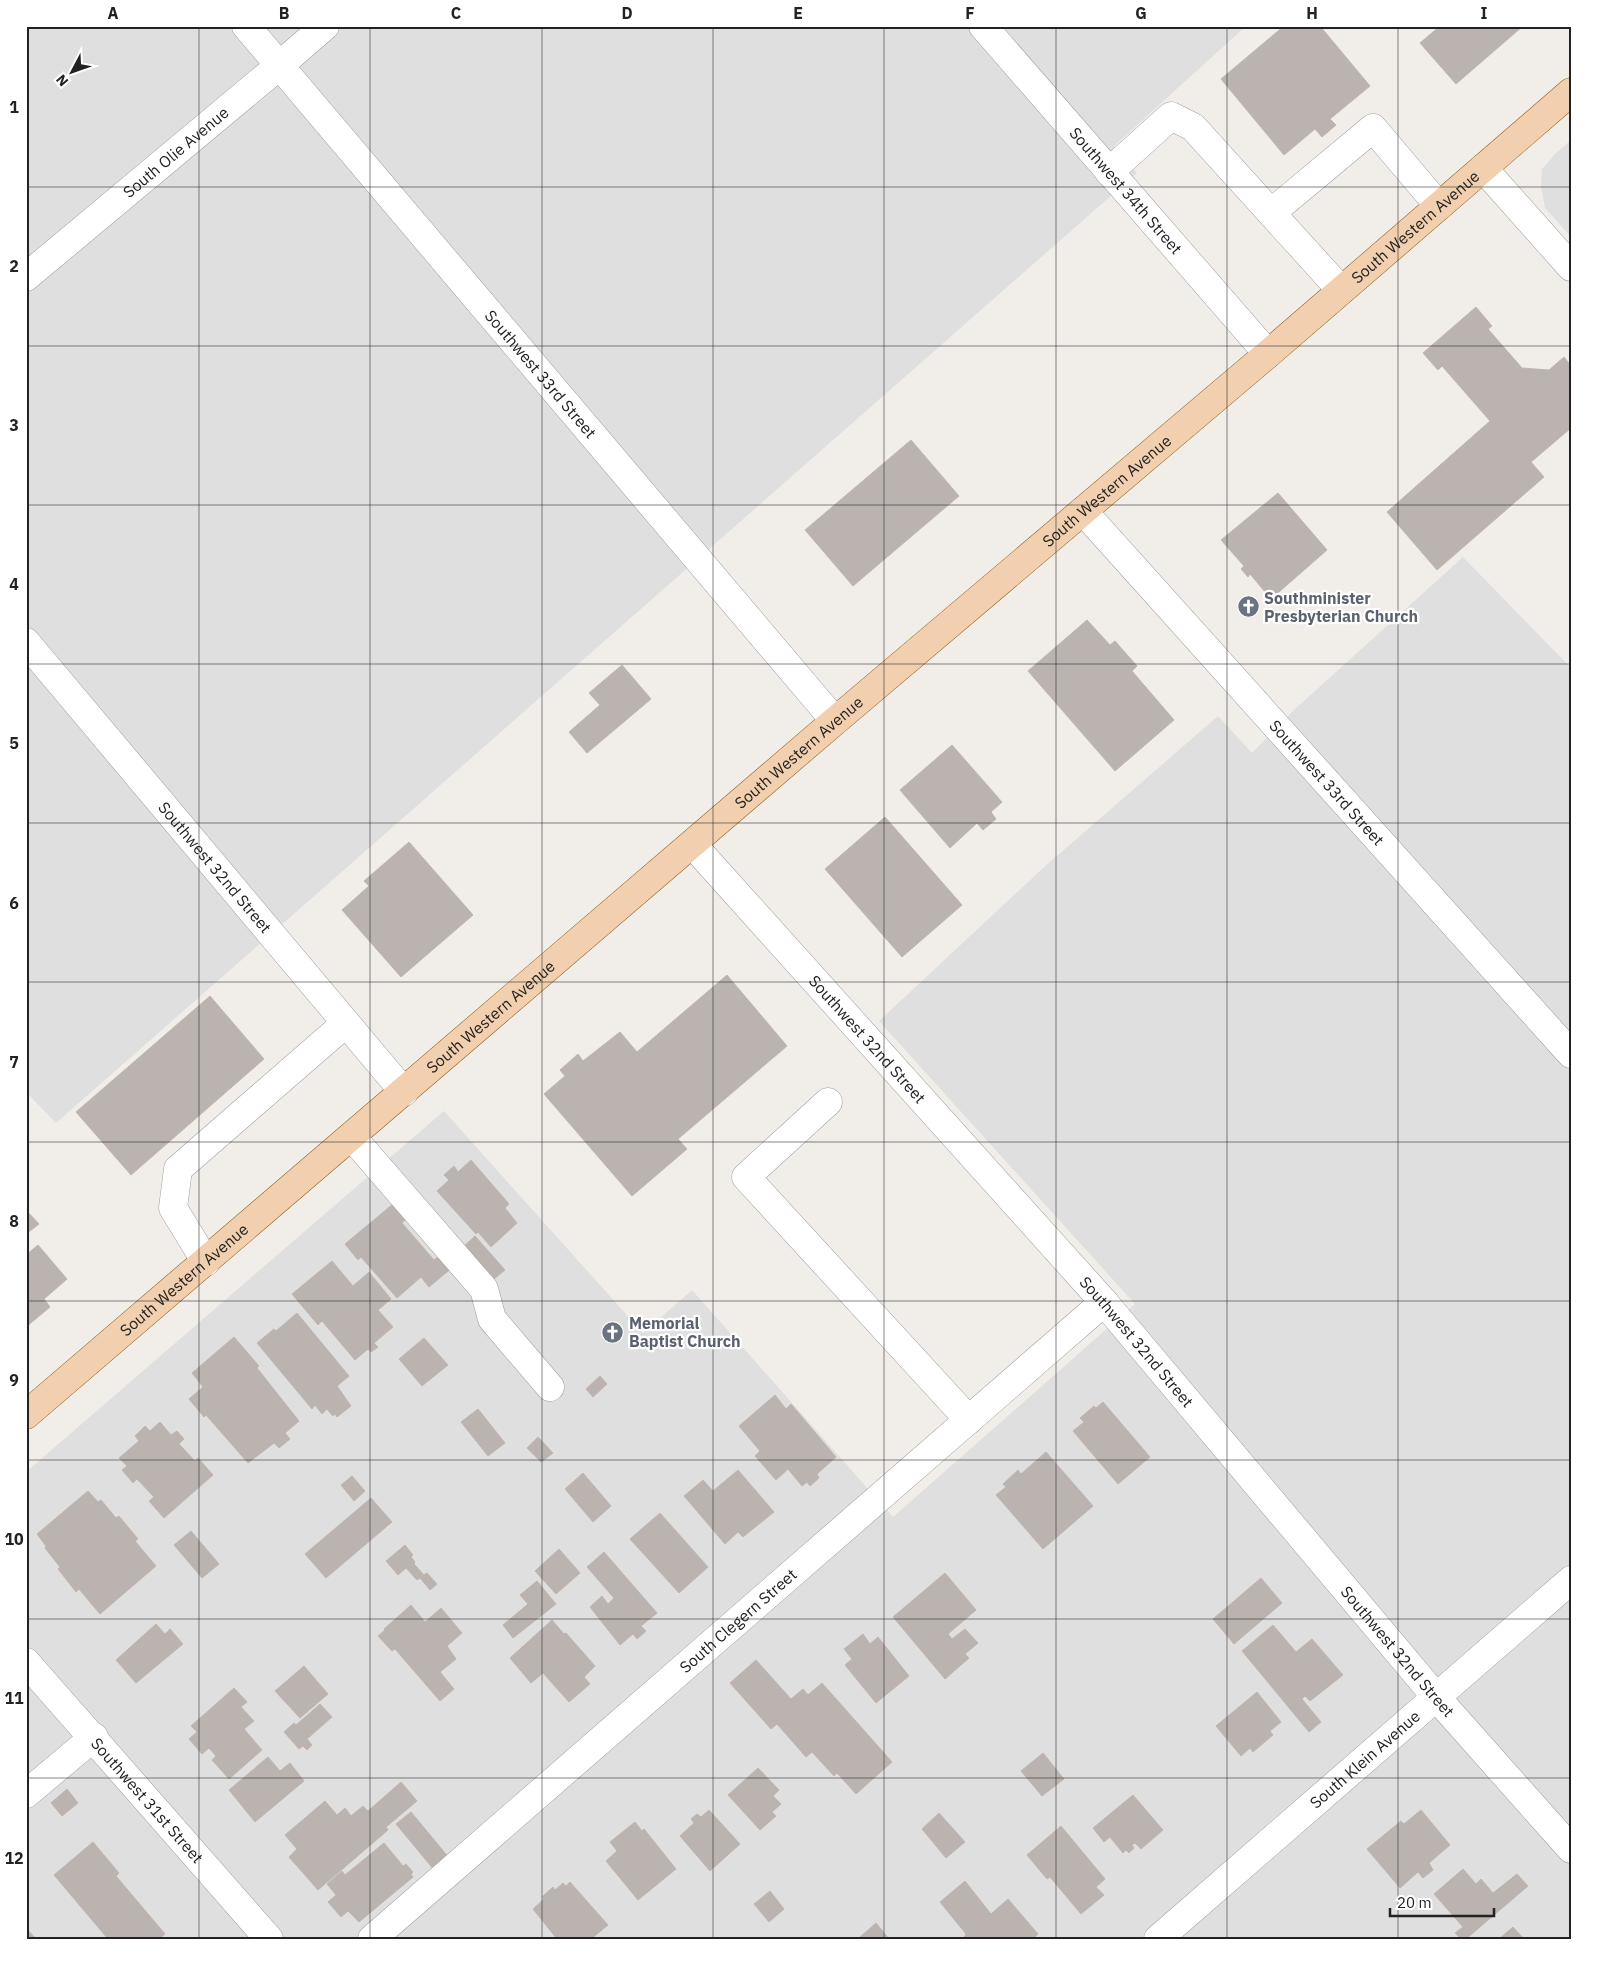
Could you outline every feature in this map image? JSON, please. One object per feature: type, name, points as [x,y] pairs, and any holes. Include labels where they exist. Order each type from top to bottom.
[{"type":"main road","name":"South Western Avenue","points":[[26,1415],[693,845],[835,721],[1268,354],[1571,92]]},
{"type":"street","name":"Southwest 33rd Street","points":[[246,26],[835,721]]},
{"type":"street","name":"South Olie Avenue","points":[[26,277],[324,26]]},
{"type":"street","name":"Southwest 34th Street","points":[[983,26],[1268,354]]},
{"type":"street","points":[[1109,172],[1171,116],[1193,127],[1341,290]]},
{"type":"street","points":[[1271,213],[1373,128],[1439,206]]},
{"type":"street","points":[[1483,168],[1571,267]]},
{"type":"street","name":"Southwest 33rd Street","points":[[1084,511],[1571,1054]]},
{"type":"street","name":"Southwest 32nd Street","points":[[26,642],[404,1092]]},
{"type":"street","name":"Southwest 32nd Street","points":[[693,845],[1104,1302],[1436,1697],[1571,1849]]},
{"type":"street","points":[[206,1262],[173,1208],[178,1169],[346,1023]]},
{"type":"street","points":[[828,1102],[746,1176],[969,1420]]},
{"type":"street","points":[[352,1137],[484,1289],[492,1319],[550,1387]]},
{"type":"street","name":"South Clegern Street","points":[[372,1939],[1104,1302]]},
{"type":"street","name":"South Klein Avenue","points":[[1158,1939],[1571,1580]]},
{"type":"street","name":"Southwest 31st Street","points":[[26,1662],[94,1737],[269,1939]]},
{"type":"street","points":[[26,1794],[94,1737]]},
{"type":"shaded area","points":[[26,26],[1246,26],[1114,146],[1137,173],[56,1123],[26,1092]]},
{"type":"shaded area","points":[[1571,140],[1571,237],[1545,208],[1541,187],[1542,169]]},
{"type":"shaded area","points":[[1463,557],[1571,668],[1571,1939],[26,1939],[26,1472],[444,1111],[643,1333],[692,1290],[893,1517],[1135,1304],[879,1021],[1043,868],[1218,716],[1252,753],[1295,709]]},
{"type":"building","points":[[1284,26],[1320,26],[1370,86],[1330,119],[1336,125],[1322,137],[1315,129],[1284,155],[1221,79]]},
{"type":"building","points":[[1440,26],[1523,26],[1456,84],[1420,43]]},
{"type":"building","points":[[1476,307],[1492,326],[1488,329],[1522,368],[1549,370],[1564,357],[1571,366],[1571,428],[1531,462],[1544,477],[1437,570],[1387,512],[1490,421],[1442,366],[1438,370],[1423,353]]},
{"type":"building","points":[[911,440],[959,496],[853,586],[805,530]]},
{"type":"building","points":[[1278,493],[1327,550],[1271,599],[1250,574],[1248,577],[1241,569],[1244,566],[1221,540]]},
{"type":"building","points":[[1087,620],[1110,645],[1115,641],[1137,666],[1132,671],[1174,720],[1115,771],[1028,671]]},
{"type":"building","points":[[622,665],[651,699],[587,753],[569,732],[600,705],[589,693]]},
{"type":"building","points":[[952,745],[1002,802],[991,812],[996,819],[983,830],[977,823],[950,848],[900,790]]},
{"type":"building","points":[[885,817],[962,905],[902,957],[825,869]]},
{"type":"building","points":[[409,842],[473,915],[401,977],[342,910],[369,886],[364,881]]},
{"type":"building","points":[[727,975],[787,1046],[678,1139],[687,1149],[632,1196],[544,1094],[565,1076],[560,1070],[578,1054],[583,1061],[620,1032],[637,1052]]},
{"type":"building","points":[[210,996],[264,1059],[131,1175],[76,1112]]},
{"type":"building","points":[[471,1160],[509,1204],[505,1208],[517,1223],[491,1247],[478,1232],[476,1234],[437,1191],[449,1180],[444,1175],[454,1166],[458,1172]]},
{"type":"building","points":[[393,1204],[406,1219],[402,1223],[434,1260],[442,1253],[453,1267],[429,1287],[421,1277],[397,1298],[361,1257],[358,1260],[345,1244]]},
{"type":"building","points":[[26,1210],[39,1224],[26,1234]]},
{"type":"building","points":[[475,1236],[505,1270],[489,1283],[461,1249]]},
{"type":"building","points":[[38,1245],[67,1279],[44,1299],[50,1307],[26,1327],[26,1255]]},
{"type":"building","points":[[332,1261],[353,1286],[369,1272],[391,1299],[378,1310],[393,1327],[374,1343],[378,1347],[371,1352],[368,1349],[355,1360],[322,1321],[318,1325],[292,1294]]},
{"type":"building","points":[[297,1313],[349,1376],[337,1386],[351,1406],[337,1417],[335,1414],[333,1416],[327,1409],[322,1414],[315,1405],[312,1409],[257,1343],[274,1329],[276,1331]]},
{"type":"building","points":[[234,1337],[259,1366],[257,1368],[299,1421],[285,1433],[290,1439],[279,1448],[274,1443],[248,1463],[206,1415],[204,1417],[189,1399],[203,1387],[192,1373]]},
{"type":"building","points":[[424,1338],[448,1365],[422,1386],[399,1359]]},
{"type":"building","points":[[600,1376],[607,1384],[593,1397],[586,1389]]},
{"type":"building","points":[[775,1395],[786,1409],[791,1404],[836,1457],[817,1474],[819,1478],[810,1486],[807,1482],[802,1486],[788,1469],[776,1480],[755,1456],[760,1451],[739,1426]]},
{"type":"building","points":[[1103,1402],[1150,1457],[1118,1484],[1073,1431],[1084,1422],[1080,1418],[1094,1406],[1096,1408]]},
{"type":"building","points":[[478,1409],[505,1443],[488,1456],[461,1422]]},
{"type":"building","points":[[160,1422],[171,1435],[177,1431],[184,1439],[179,1444],[195,1461],[198,1458],[213,1475],[164,1518],[149,1501],[154,1497],[137,1479],[133,1483],[122,1470],[127,1466],[119,1458],[139,1441],[135,1436],[145,1426],[150,1431]]},
{"type":"building","points":[[538,1437],[553,1453],[541,1462],[527,1448]]},
{"type":"building","points":[[1046,1452],[1093,1506],[1043,1549],[996,1495],[1006,1487],[1003,1484],[1018,1470],[1021,1474]]},
{"type":"building","points":[[738,1470],[774,1512],[743,1537],[738,1532],[725,1544],[684,1496],[703,1480],[713,1491]]},
{"type":"building","points":[[583,1473],[611,1506],[593,1522],[565,1489]]},
{"type":"building","points":[[352,1476],[365,1491],[354,1501],[341,1485]]},
{"type":"building","points":[[88,1491],[98,1502],[101,1500],[116,1518],[119,1516],[138,1539],[135,1541],[156,1566],[100,1614],[79,1589],[76,1592],[58,1569],[60,1567],[37,1534]]},
{"type":"building","points":[[371,1498],[392,1522],[326,1578],[305,1554]]},
{"type":"building","points":[[660,1513],[708,1567],[679,1593],[630,1539]]},
{"type":"building","points":[[191,1531],[219,1564],[202,1578],[174,1545]]},
{"type":"building","points":[[405,1545],[413,1555],[411,1557],[415,1562],[414,1564],[424,1575],[427,1573],[437,1584],[430,1590],[420,1578],[417,1580],[406,1568],[398,1575],[386,1561]]},
{"type":"building","points":[[559,1549],[580,1573],[556,1594],[535,1571]]},
{"type":"building","points":[[604,1552],[657,1613],[641,1626],[646,1631],[637,1639],[633,1634],[620,1645],[590,1607],[602,1596],[608,1604],[614,1598],[587,1567]]},
{"type":"building","points":[[945,1573],[976,1610],[948,1634],[952,1639],[965,1629],[978,1643],[965,1654],[969,1658],[945,1679],[893,1617]]},
{"type":"building","points":[[1261,1578],[1282,1603],[1234,1644],[1213,1619]]},
{"type":"building","points":[[537,1581],[556,1604],[513,1638],[503,1625],[528,1604],[520,1595]]},
{"type":"building","points":[[411,1605],[425,1622],[441,1608],[462,1633],[447,1646],[456,1659],[440,1672],[454,1689],[440,1701],[395,1649],[392,1651],[378,1636]]},
{"type":"building","points":[[552,1620],[595,1666],[584,1677],[590,1684],[569,1702],[543,1673],[531,1683],[510,1658]]},
{"type":"building","points":[[156,1624],[165,1634],[170,1629],[183,1644],[136,1683],[116,1660]]},
{"type":"building","points":[[1273,1625],[1296,1652],[1312,1639],[1343,1675],[1310,1701],[1305,1696],[1302,1699],[1321,1722],[1309,1732],[1242,1651]]},
{"type":"building","points":[[863,1634],[870,1644],[878,1637],[909,1676],[876,1703],[845,1665],[852,1659],[844,1649]]},
{"type":"building","points":[[756,1660],[791,1699],[803,1689],[808,1695],[822,1683],[892,1762],[856,1794],[837,1773],[834,1776],[812,1752],[806,1757],[777,1724],[771,1729],[730,1683]]},
{"type":"building","points":[[304,1666],[328,1694],[300,1718],[275,1691]]},
{"type":"building","points":[[234,1688],[247,1702],[241,1707],[254,1721],[244,1729],[262,1750],[229,1779],[212,1760],[216,1756],[209,1748],[202,1754],[189,1739],[197,1732],[191,1726]]},
{"type":"building","points":[[1257,1692],[1281,1722],[1270,1731],[1273,1735],[1253,1752],[1250,1748],[1241,1756],[1216,1726]]},
{"type":"building","points":[[320,1704],[332,1717],[307,1739],[312,1745],[307,1750],[303,1746],[299,1749],[284,1732],[294,1723],[296,1725]]},
{"type":"building","points":[[1043,1753],[1064,1779],[1042,1796],[1021,1771]]},
{"type":"building","points":[[268,1757],[280,1771],[290,1763],[304,1781],[255,1822],[229,1790]]},
{"type":"building","points":[[758,1768],[779,1790],[773,1796],[781,1804],[772,1812],[776,1816],[760,1830],[728,1795]]},
{"type":"building","points":[[401,1782],[417,1801],[386,1827],[388,1830],[318,1890],[289,1857],[297,1849],[285,1835],[325,1801],[337,1815],[345,1808],[351,1816],[363,1806],[368,1811]]},
{"type":"building","points":[[67,1789],[78,1803],[62,1816],[51,1803]]},
{"type":"building","points":[[1133,1795],[1163,1830],[1141,1849],[1135,1843],[1132,1845],[1134,1848],[1129,1853],[1126,1850],[1123,1853],[1110,1837],[1104,1842],[1093,1828]]},
{"type":"building","points":[[709,1810],[740,1844],[710,1871],[680,1836],[694,1823],[691,1819],[697,1814],[701,1817]]},
{"type":"building","points":[[1421,1810],[1450,1845],[1429,1863],[1433,1870],[1423,1878],[1418,1872],[1400,1888],[1367,1849],[1401,1821],[1404,1824]]},
{"type":"building","points":[[411,1812],[450,1859],[435,1871],[396,1824]]},
{"type":"building","points":[[939,1813],[965,1842],[946,1858],[922,1829]]},
{"type":"building","points":[[635,1822],[642,1831],[644,1829],[676,1869],[638,1900],[606,1861],[617,1851],[610,1842]]},
{"type":"building","points":[[1061,1826],[1105,1879],[1096,1887],[1104,1895],[1081,1914],[1050,1877],[1047,1879],[1027,1855]]},
{"type":"building","points":[[93,1842],[119,1873],[116,1876],[165,1934],[159,1939],[108,1939],[54,1875]]},
{"type":"building","points":[[384,1843],[403,1866],[406,1864],[413,1872],[411,1874],[413,1877],[359,1922],[348,1911],[341,1917],[328,1902],[336,1895],[327,1884],[342,1871],[345,1875]]},
{"type":"building","points":[[1463,1869],[1476,1884],[1481,1879],[1493,1893],[1517,1874],[1528,1886],[1466,1939],[1461,1939],[1455,1933],[1463,1927],[1434,1894]]},
{"type":"building","points":[[965,1881],[991,1914],[1008,1899],[1038,1934],[1033,1939],[963,1939],[966,1934],[940,1902]]},
{"type":"building","points":[[570,1882],[608,1925],[591,1939],[557,1939],[533,1909],[553,1887],[555,1890],[563,1883],[566,1886]]},
{"type":"building","points":[[770,1891],[784,1909],[769,1922],[754,1904]]},
{"type":"building","points":[[876,1923],[889,1939],[861,1939],[860,1937]]},
{"type":"building","points":[[1513,1927],[1524,1939],[1499,1939]]},
{"type":"building","points":[[26,1928],[36,1939],[26,1939]]},
{"type":"place","name":"Southminister Presbyterian Church","points":[[1248,607]]},
{"type":"place","name":"Memorial Baptist Church","points":[[613,1332]]}]
